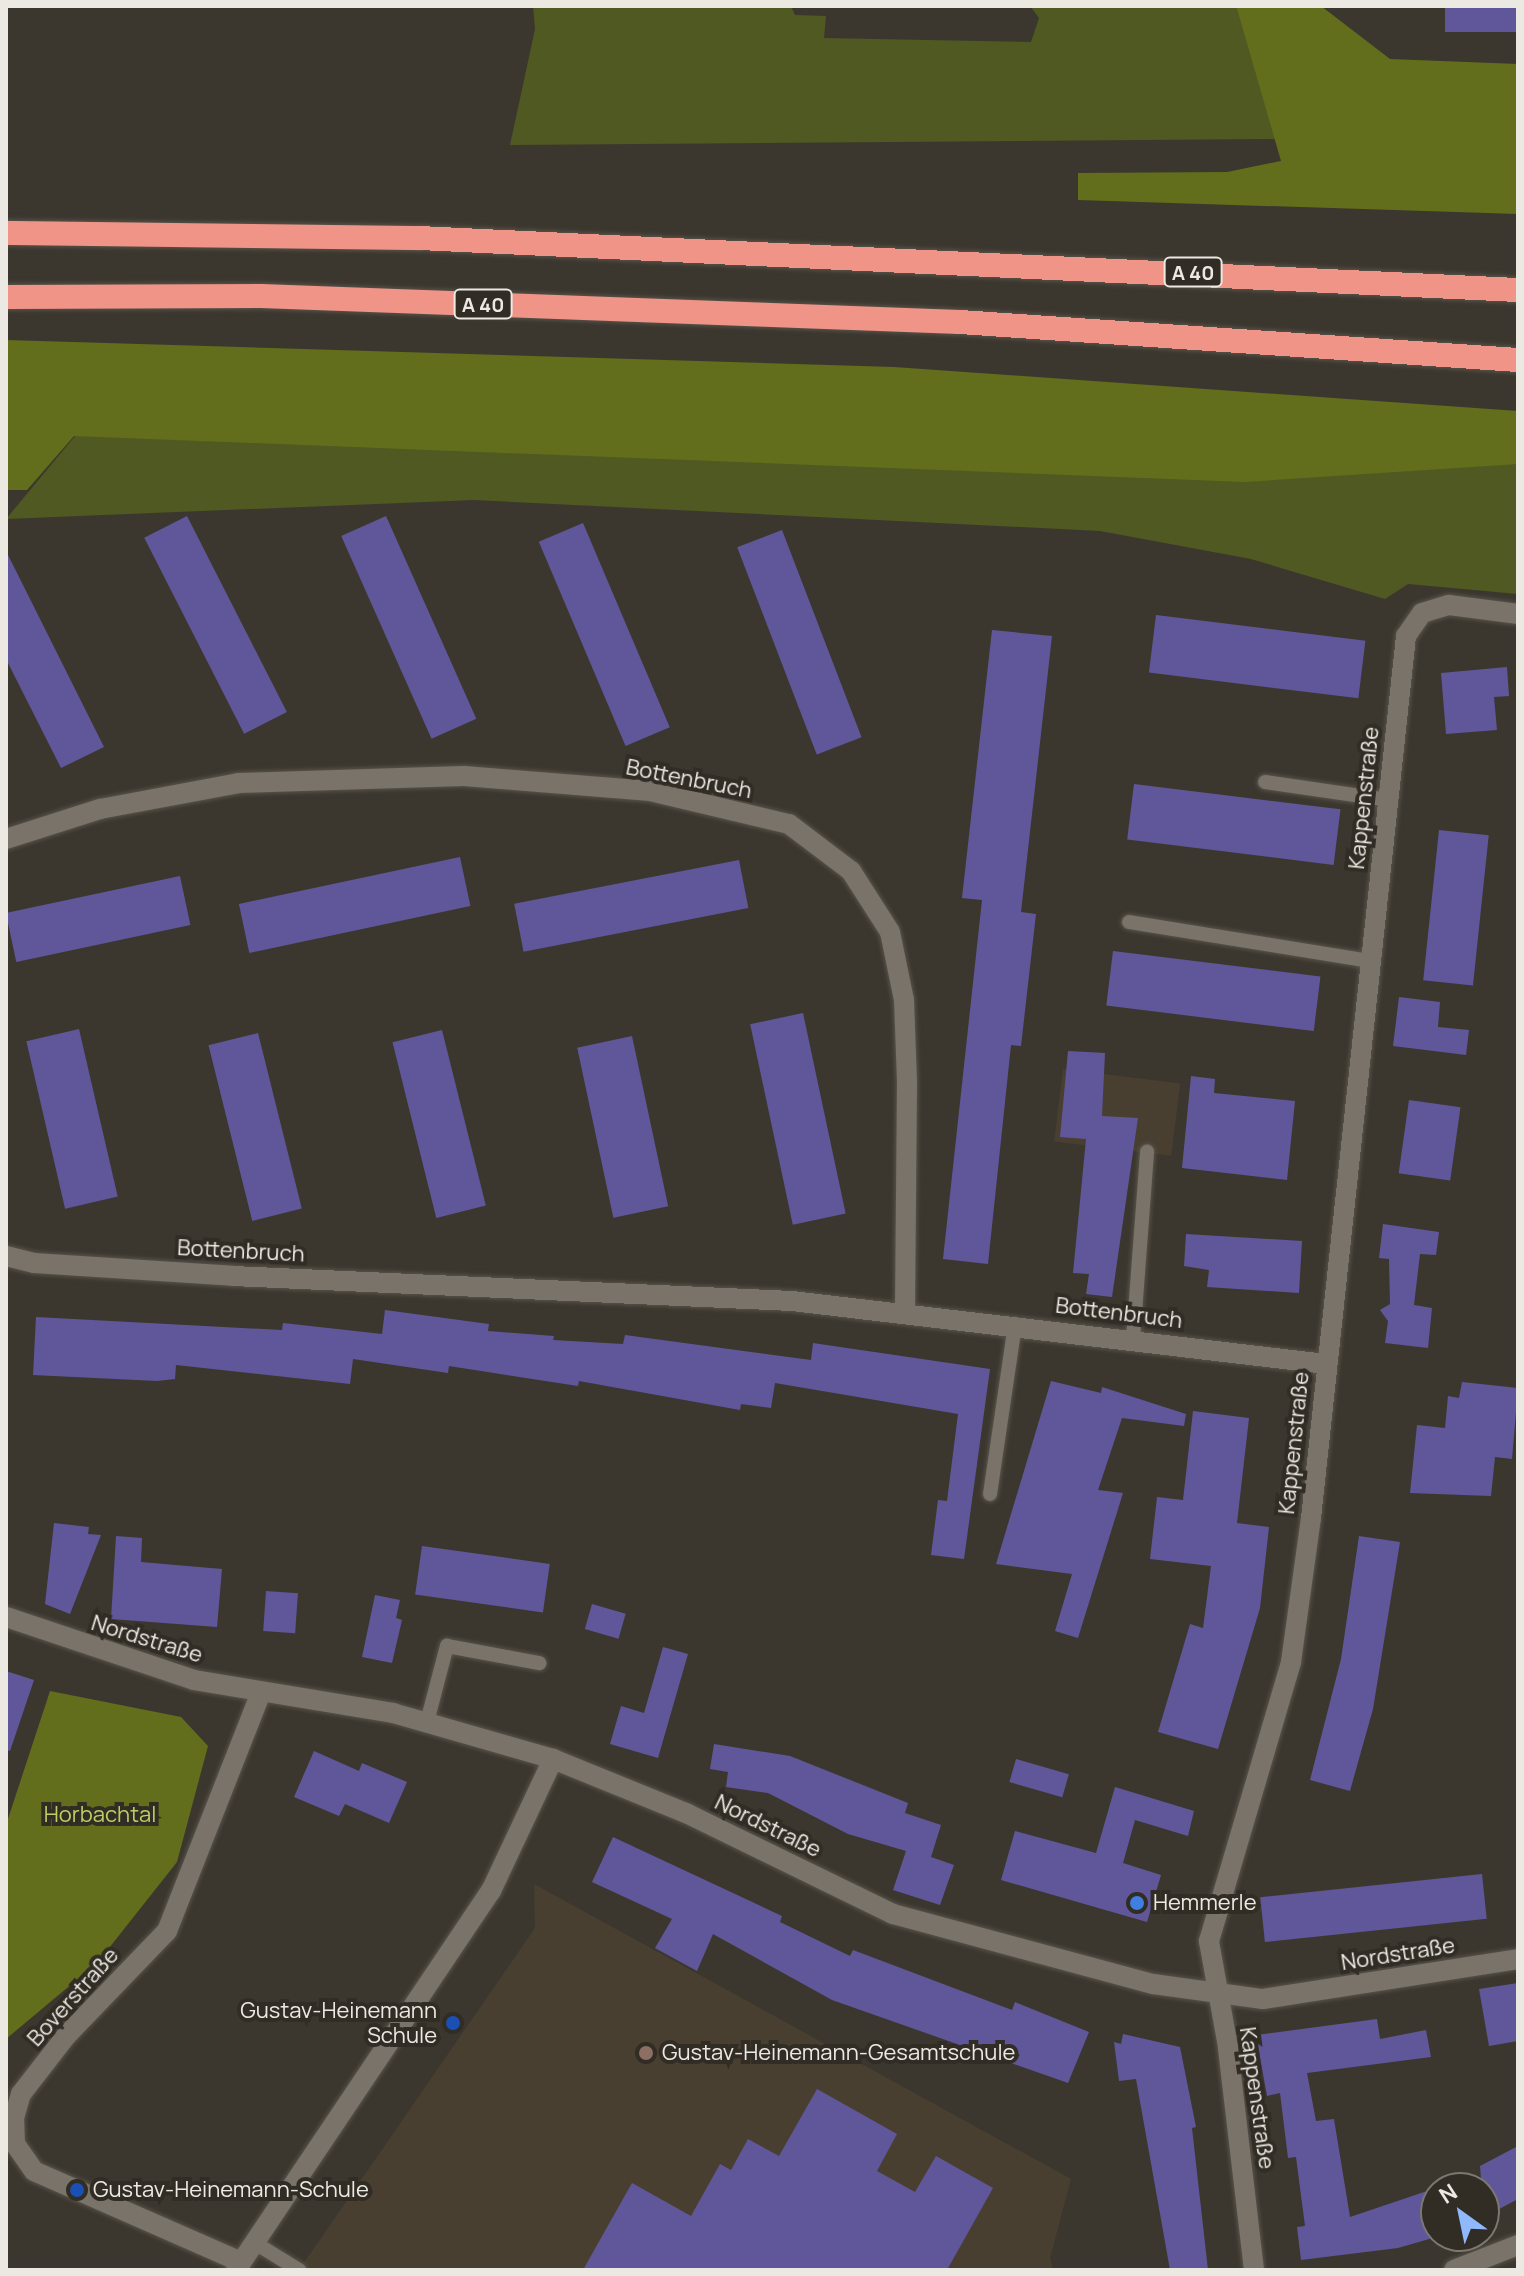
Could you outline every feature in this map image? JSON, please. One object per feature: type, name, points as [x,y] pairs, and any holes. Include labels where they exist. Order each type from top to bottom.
[{"type":"highway","name":"A 40","points":[[6,233],[419,238],[1516,289]]},
{"type":"highway","name":"A 40","points":[[6,297],[261,296],[960,322],[1518,360]]},
{"type":"street","name":"Kappenstraße","points":[[1254,2270],[1228,2047],[1209,1941],[1291,1662],[1406,636],[1422,613],[1449,605],[1518,614]]},
{"type":"street","name":"Bottenbruch","points":[[6,839],[100,809],[239,783],[464,776],[650,791],[789,824],[851,871],[890,932],[904,1000],[905,1312]]},
{"type":"street","name":"Bottenbruch","points":[[6,1256],[34,1263],[233,1276],[513,1285],[905,1312],[1326,1364]]},
{"type":"street","name":"Nordstraße","points":[[6,1617],[194,1680],[427,1722],[553,1759],[686,1813],[893,1914],[1217,1996],[1263,1999],[1518,1959]]},
{"type":"street","name":"Boverstraße","points":[[261,1692],[167,1931],[66,2036],[21,2094],[14,2118],[15,2144],[34,2171],[239,2266],[491,1891],[553,1759]]},
{"type":"street","points":[[1454,2270],[1518,2245]]},
{"type":"lane","points":[[1265,782],[1388,800]]},
{"type":"lane","points":[[1129,922],[1370,961]]},
{"type":"lane","points":[[1133,1339],[1147,1152]]},
{"type":"lane","points":[[990,1494],[1015,1324]]},
{"type":"lane","points":[[427,1722],[447,1646],[539,1663]]},
{"type":"lane","points":[[255,2243],[299,2270]]},
{"type":"shaded area","points":[[1063,1069],[1180,1083],[1171,1156],[1054,1141]]},
{"type":"shaded area","name":"Gustav-Heinemann-Gesamtschule","points":[[534,1884],[1071,2179],[1050,2258],[1053,2270],[299,2270],[535,1928]]},
{"type":"green space","points":[[533,6],[791,6],[795,15],[826,16],[824,38],[1031,42],[1039,18],[1030,6],[1236,6],[1275,139],[510,145],[535,29]]},
{"type":"green space","points":[[1236,6],[1321,6],[1390,59],[1518,64],[1518,214],[1078,200],[1078,173],[1227,172],[1281,161]]},
{"type":"green space","points":[[6,340],[894,367],[1518,411],[1518,464],[1245,482],[74,436],[27,490],[6,490]]},
{"type":"green space","points":[[110,394],[1518,464],[1518,594],[1408,584],[1385,599],[1251,559],[1100,531],[474,500],[6,519]]},
{"type":"green space","name":"Horbachtal","points":[[50,1691],[181,1717],[208,1746],[177,1862],[98,1962],[6,2039],[6,1825]]},
{"type":"building","points":[[1445,6],[1518,6],[1518,32],[1445,32]]},
{"type":"building","points":[[187,516],[287,712],[244,734],[144,538]]},
{"type":"building","points":[[386,516],[476,719],[432,739],[341,536]]},
{"type":"building","points":[[583,523],[670,727],[626,746],[539,542]]},
{"type":"building","points":[[782,530],[862,737],[817,754],[737,547]]},
{"type":"building","points":[[6,551],[104,747],[61,768],[6,659]]},
{"type":"building","points":[[1156,615],[1365,641],[1358,698],[1149,673]]},
{"type":"building","points":[[992,630],[1052,636],[1021,912],[1036,914],[1021,1046],[1011,1045],[988,1264],[943,1259],[982,900],[962,898]]},
{"type":"building","points":[[1507,667],[1509,696],[1494,697],[1497,730],[1446,734],[1441,673]]},
{"type":"building","points":[[1134,784],[1340,809],[1334,865],[1127,840]]},
{"type":"building","points":[[1439,830],[1489,835],[1473,985],[1423,980]]},
{"type":"building","points":[[460,857],[470,906],[249,953],[239,904]]},
{"type":"building","points":[[739,860],[748,908],[524,952],[514,904]]},
{"type":"building","points":[[180,876],[190,925],[16,962],[6,913]]},
{"type":"building","points":[[1113,951],[1320,976],[1314,1031],[1106,1006]]},
{"type":"building","points":[[1399,997],[1440,1002],[1438,1027],[1469,1030],[1466,1055],[1393,1046]]},
{"type":"building","points":[[803,1013],[846,1214],[793,1225],[750,1024]]},
{"type":"building","points":[[79,1029],[118,1197],[65,1209],[26,1041]]},
{"type":"building","points":[[442,1030],[486,1206],[436,1218],[393,1042]]},
{"type":"building","points":[[258,1033],[302,1209],[252,1221],[209,1045]]},
{"type":"building","points":[[632,1036],[668,1206],[613,1218],[577,1048]]},
{"type":"building","points":[[1068,1051],[1105,1053],[1102,1116],[1138,1118],[1112,1297],[1086,1294],[1089,1274],[1073,1273],[1086,1139],[1060,1137]]},
{"type":"building","points":[[1191,1076],[1215,1079],[1214,1093],[1295,1101],[1287,1180],[1182,1168]]},
{"type":"building","points":[[1409,1100],[1460,1107],[1450,1181],[1399,1173]]},
{"type":"building","points":[[1383,1224],[1439,1232],[1436,1255],[1420,1254],[1414,1305],[1432,1308],[1428,1348],[1385,1343],[1388,1321],[1380,1310],[1390,1304],[1389,1259],[1379,1258]]},
{"type":"building","points":[[1186,1234],[1302,1241],[1299,1293],[1207,1287],[1209,1270],[1184,1266]]},
{"type":"building","points":[[385,1310],[489,1324],[488,1331],[554,1336],[553,1340],[623,1344],[625,1335],[811,1360],[813,1343],[990,1369],[964,1559],[931,1555],[938,1500],[947,1501],[958,1414],[775,1383],[771,1408],[741,1404],[740,1410],[579,1381],[578,1386],[449,1366],[448,1373],[353,1359],[350,1384],[176,1365],[175,1379],[157,1381],[33,1375],[36,1317],[282,1330],[283,1323],[382,1334]]},
{"type":"building","points":[[1051,1381],[1101,1393],[1102,1387],[1186,1414],[1184,1426],[1122,1418],[1098,1490],[1123,1493],[1078,1638],[1055,1631],[1072,1574],[996,1564]]},
{"type":"building","points":[[1462,1382],[1518,1388],[1512,1459],[1495,1457],[1491,1496],[1410,1493],[1417,1425],[1445,1428],[1448,1396],[1459,1398]]},
{"type":"building","points":[[1193,1411],[1249,1418],[1237,1523],[1269,1527],[1260,1608],[1218,1749],[1158,1732],[1190,1624],[1203,1628],[1211,1566],[1150,1559],[1157,1497],[1183,1500]]},
{"type":"building","points":[[54,1523],[89,1527],[88,1534],[101,1535],[70,1614],[45,1604]]},
{"type":"building","points":[[116,1536],[142,1538],[141,1562],[222,1569],[217,1627],[111,1619]]},
{"type":"building","points":[[1359,1536],[1400,1542],[1373,1709],[1350,1791],[1310,1780],[1341,1659]]},
{"type":"building","points":[[422,1546],[550,1564],[543,1612],[415,1595]]},
{"type":"building","points":[[266,1591],[298,1593],[295,1633],[263,1631]]},
{"type":"building","points":[[375,1595],[400,1600],[396,1618],[402,1620],[392,1663],[362,1657]]},
{"type":"building","points":[[592,1604],[626,1614],[618,1639],[585,1629]]},
{"type":"building","points":[[663,1647],[688,1654],[658,1758],[610,1744],[621,1706],[644,1713]]},
{"type":"building","points":[[6,1671],[34,1680],[10,1751],[6,1750]]},
{"type":"building","points":[[714,1744],[790,1756],[908,1803],[905,1813],[941,1825],[931,1857],[954,1865],[940,1905],[893,1890],[906,1851],[848,1834],[768,1793],[726,1787],[728,1772],[710,1769]]},
{"type":"building","points":[[314,1751],[359,1771],[362,1763],[407,1782],[389,1823],[345,1804],[339,1816],[294,1797]]},
{"type":"building","points":[[1016,1759],[1069,1774],[1062,1797],[1009,1782]]},
{"type":"building","points":[[1115,1787],[1194,1811],[1188,1836],[1135,1820],[1123,1863],[1161,1875],[1147,1922],[1001,1880],[1015,1831],[1096,1853]]},
{"type":"building","points":[[613,1837],[782,1916],[780,1922],[850,1956],[853,1950],[1012,2010],[1015,2002],[1089,2032],[1068,2083],[832,2000],[713,1934],[697,1971],[655,1948],[672,1919],[592,1882]]},
{"type":"building","points":[[1482,1874],[1487,1919],[1265,1942],[1260,1897]]},
{"type":"building","points":[[1518,1983],[1518,2041],[1489,2046],[1479,1989]]},
{"type":"building","points":[[1377,2019],[1380,2039],[1426,2030],[1431,2057],[1307,2073],[1316,2121],[1334,2119],[1350,2217],[1420,2193],[1420,2242],[1398,2248],[1301,2260],[1297,2227],[1305,2226],[1296,2157],[1288,2158],[1280,2093],[1267,2096],[1256,2035]]},
{"type":"building","points":[[1123,2034],[1180,2047],[1196,2127],[1192,2128],[1208,2270],[1170,2270],[1136,2079],[1119,2081],[1114,2042],[1121,2044]]},
{"type":"building","points":[[817,2089],[897,2134],[877,2171],[915,2192],[936,2156],[993,2188],[947,2270],[583,2270],[632,2183],[691,2216],[720,2164],[731,2170],[748,2139],[779,2156]]},
{"type":"building","points":[[1518,2146],[1518,2199],[1500,2209],[1500,2172],[1480,2172],[1480,2166]]},
{"type":"place","name":"Hemmerle","points":[[1137,1903]]},
{"type":"place","name":"Gustav-Heinemann Schule","points":[[453,2023]]},
{"type":"place","name":"Gustav-Heinemann-Gesamtschule","points":[[646,2053]]},
{"type":"place","name":"Gustav-Heinemann-Schule","points":[[77,2190]]}]
